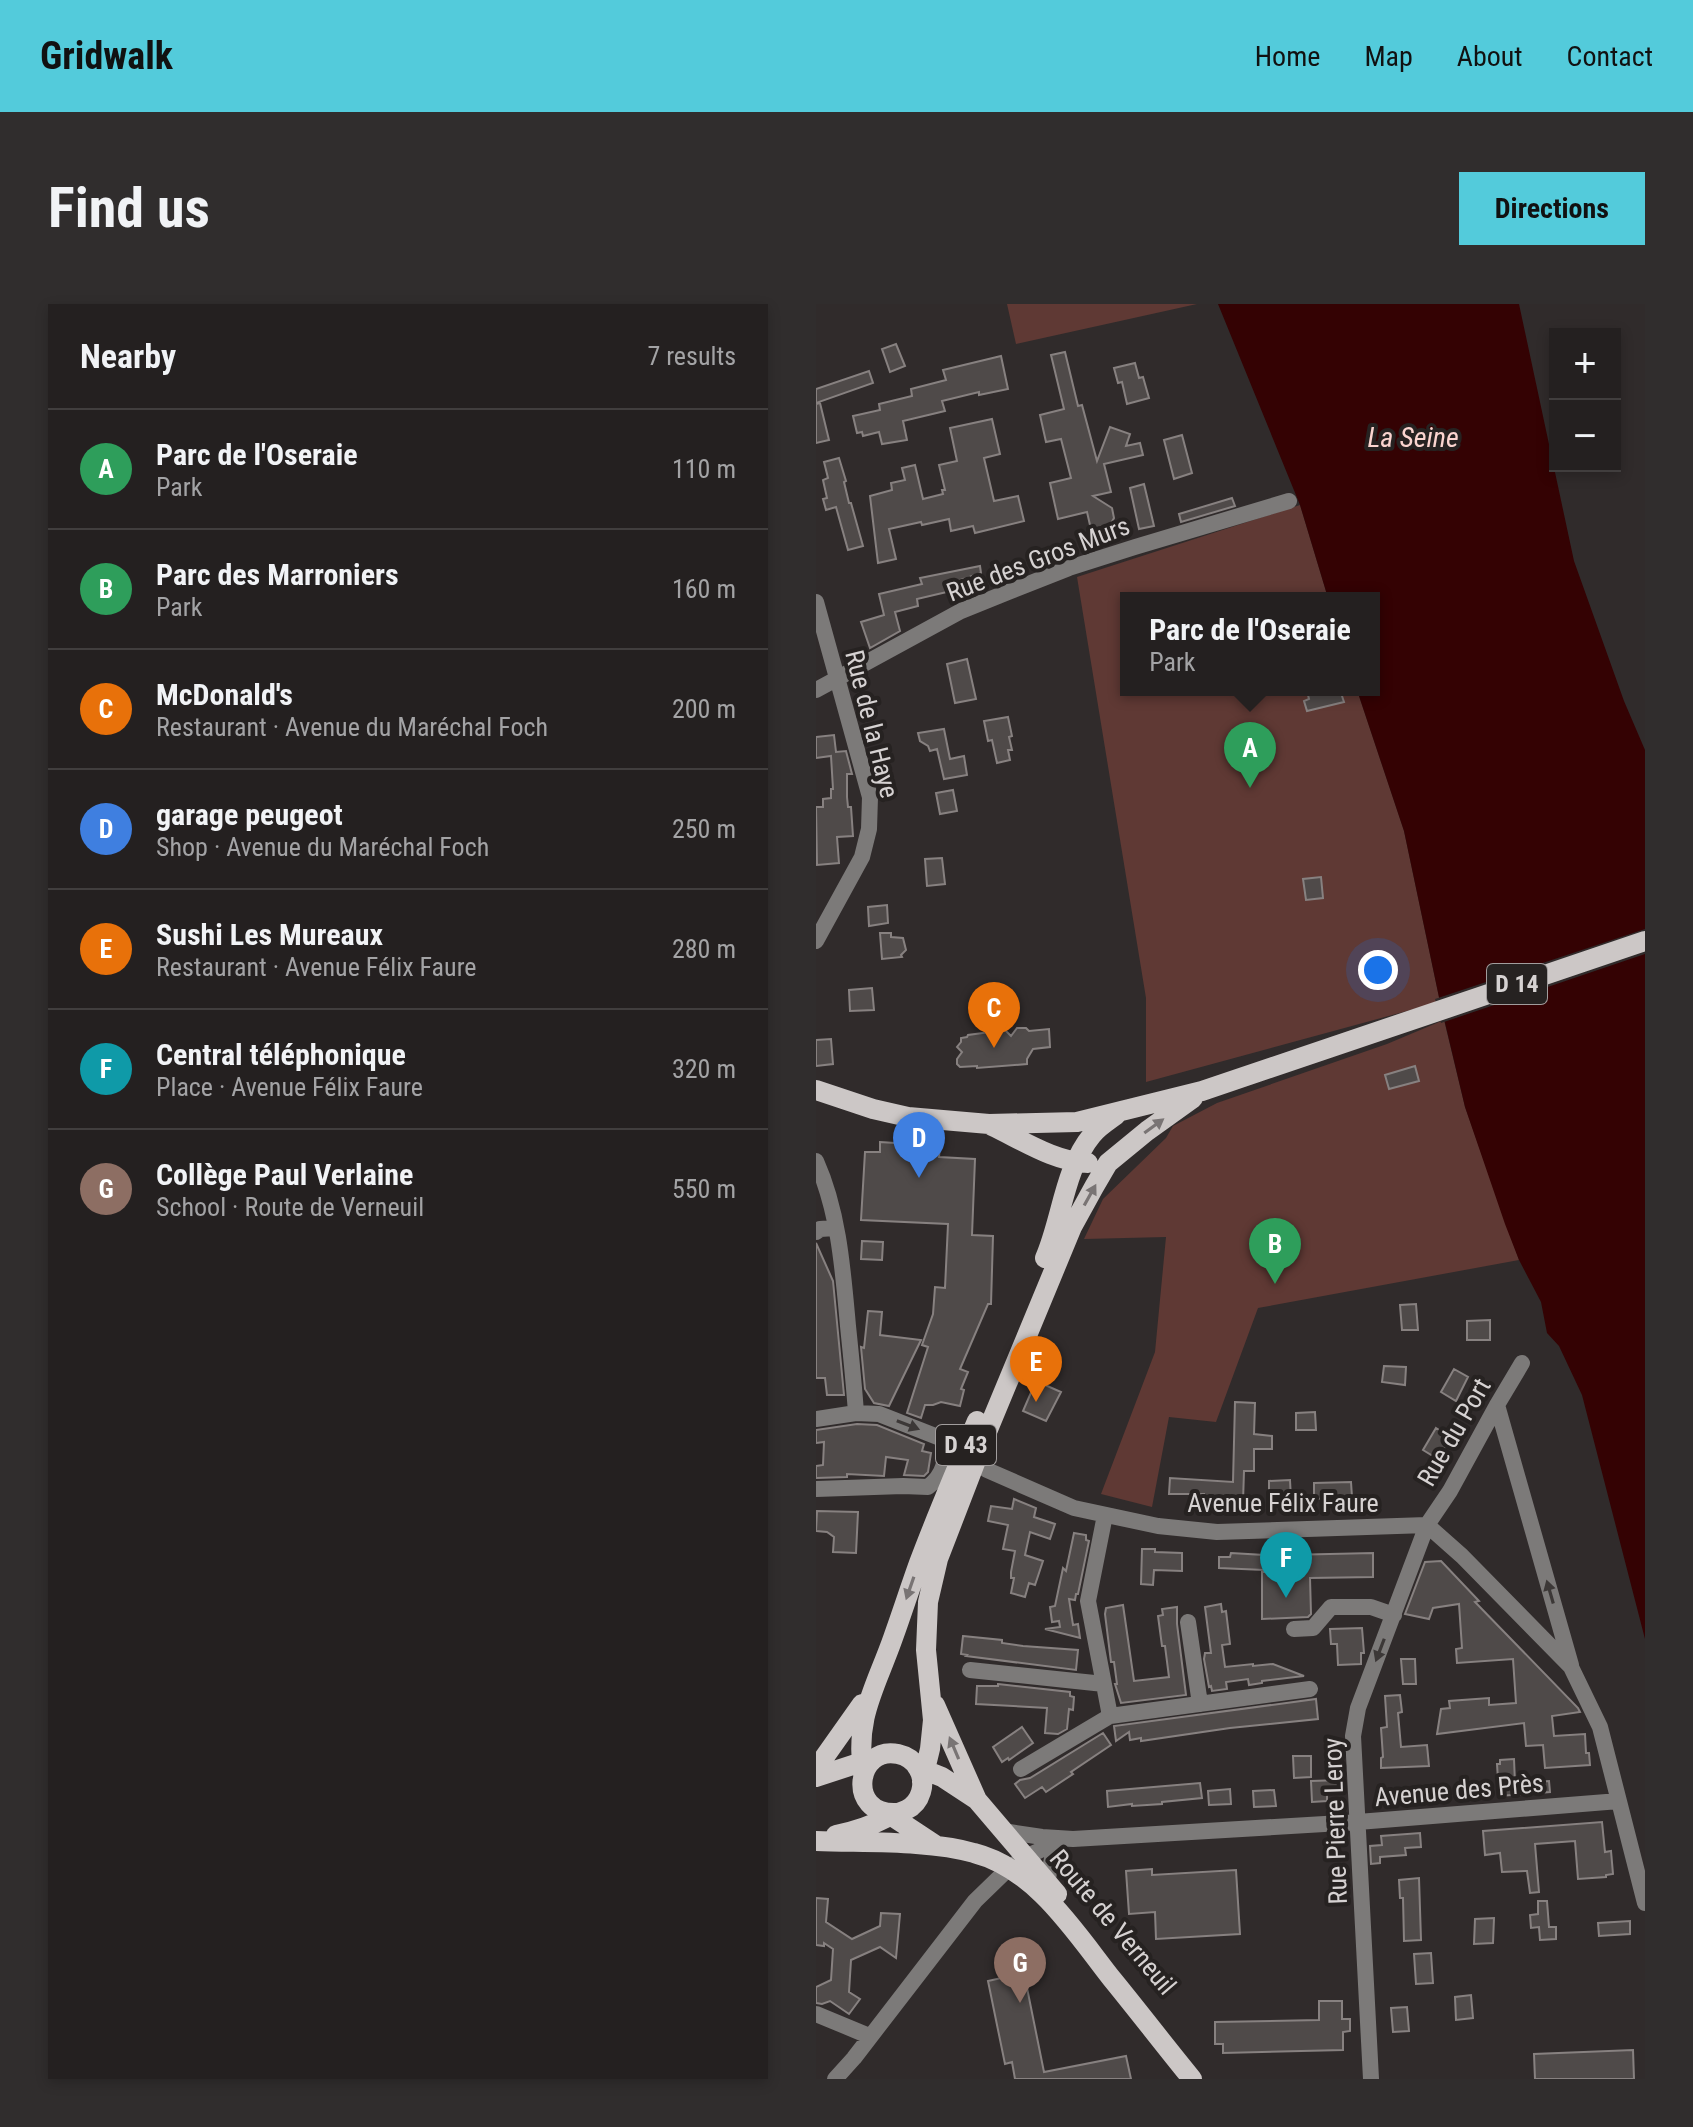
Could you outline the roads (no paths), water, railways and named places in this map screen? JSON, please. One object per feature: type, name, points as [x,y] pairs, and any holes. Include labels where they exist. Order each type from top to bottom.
[{"type":"main road","name":"D 14","points":[[1119,1112],[1202,1091],[1645,941]]},
{"type":"main road","name":"D 14","points":[[1108,1163],[1202,1091]]},
{"type":"main road","points":[[818,1093],[908,1117],[1084,1129],[1108,1163]]},
{"type":"main road","name":"D 43","points":[[922,1773],[932,1736],[926,1650],[928,1602],[938,1559],[970,1455],[1052,1242],[1084,1129],[1119,1112]]},
{"type":"main road","points":[[989,1124],[1076,1163],[1108,1163]]},
{"type":"main road","points":[[1044,1151],[1063,1203]]},
{"type":"main road","name":"D 43","points":[[816,1769],[873,1688],[944,1503],[970,1455],[1072,1227],[1108,1163]]},
{"type":"main road","points":[[873,1688],[861,1732],[867,1765],[862,1785],[864,1796],[876,1809],[891,1814],[937,1846]]},
{"type":"main road","points":[[931,1695],[977,1800]]},
{"type":"main road","points":[[816,1777],[867,1765],[886,1754],[898,1754],[909,1758],[922,1773],[950,1782],[977,1800]]},
{"type":"main road","points":[[816,1840],[859,1830],[891,1814],[905,1811],[920,1794],[922,1773]]},
{"type":"main road","name":"Route de Verneuil","points":[[977,1800],[1003,1831],[1017,1863],[1033,1886],[1066,1921],[1192,2079]]},
{"type":"main road","points":[[816,1840],[937,1846]]},
{"type":"main road","name":"Route de Verneuil","points":[[937,1846],[1017,1863],[1047,1883],[1208,2079]]},
{"type":"street","name":"Rue des Gros Murs","points":[[816,690],[961,611],[1008,592],[1069,568],[1289,501]]},
{"type":"street","name":"Rue de la Haye","points":[[816,602],[870,797],[869,829],[862,857],[816,941]]},
{"type":"street","points":[[816,1161],[824,1180],[822,1229],[844,1290],[856,1413]]},
{"type":"street","name":"Rue du Port","points":[[1427,1525],[1450,1491],[1522,1363]]},
{"type":"street","points":[[1497,1405],[1571,1667],[1600,1727],[1645,1903]]},
{"type":"street","name":"Avenue Félix Faure","points":[[816,1419],[856,1413],[879,1414],[956,1444],[987,1470],[1074,1508],[1158,1526],[1217,1532],[1427,1525]]},
{"type":"street","points":[[816,1489],[928,1487],[944,1468],[945,1440]]},
{"type":"street","points":[[928,1487],[944,1503]]},
{"type":"street","points":[[1105,1515],[1088,1601],[1110,1716]]},
{"type":"street","points":[[1427,1525],[1462,1556],[1571,1667]]},
{"type":"street","name":"Rue Pierre Leroy","points":[[1371,2079],[1353,1736],[1358,1708],[1427,1525]]},
{"type":"street","points":[[1294,1629],[1313,1628],[1331,1607],[1371,1607],[1394,1615]]},
{"type":"street","points":[[1188,1622],[1200,1704]]},
{"type":"street","points":[[970,1670],[1104,1684]]},
{"type":"street","points":[[1021,1769],[1110,1716],[1310,1689]]},
{"type":"street","name":"Avenue des Près","points":[[1003,1831],[1060,1842],[1619,1801]]},
{"type":"street","points":[[1047,1883],[1060,1842]]},
{"type":"street","name":"Avenue des Près","points":[[1017,1863],[1060,1842]]},
{"type":"street","points":[[835,2079],[975,1901],[1017,1863]]},
{"type":"street","points":[[816,2014],[869,2036]]},
{"type":"water","name":"La Seine","points":[[1218,304],[1519,304],[1549,444],[1549,472],[1555,472],[1574,561],[1624,701],[1645,750],[1645,1639],[1582,1395],[1559,1346],[1547,1333],[1541,1302],[1519,1260],[1465,1107],[1404,831],[1359,696],[1380,696],[1380,592],[1326,592],[1300,505]]},
{"type":"place","name":"Parc de l'Oseraie","points":[[1250,788]]},
{"type":"place","name":"McDonald's","points":[[994,1048]]},
{"type":"place","name":"garage peugeot","points":[[919,1178]]},
{"type":"place","name":"Parc des Marroniers","points":[[1275,1284]]},
{"type":"place","name":"Sushi Les Mureaux","points":[[1036,1402]]},
{"type":"place","name":"Central téléphonique","points":[[1286,1598]]},
{"type":"place","name":"Collège Paul Verlaine","points":[[1020,2003]]}]
